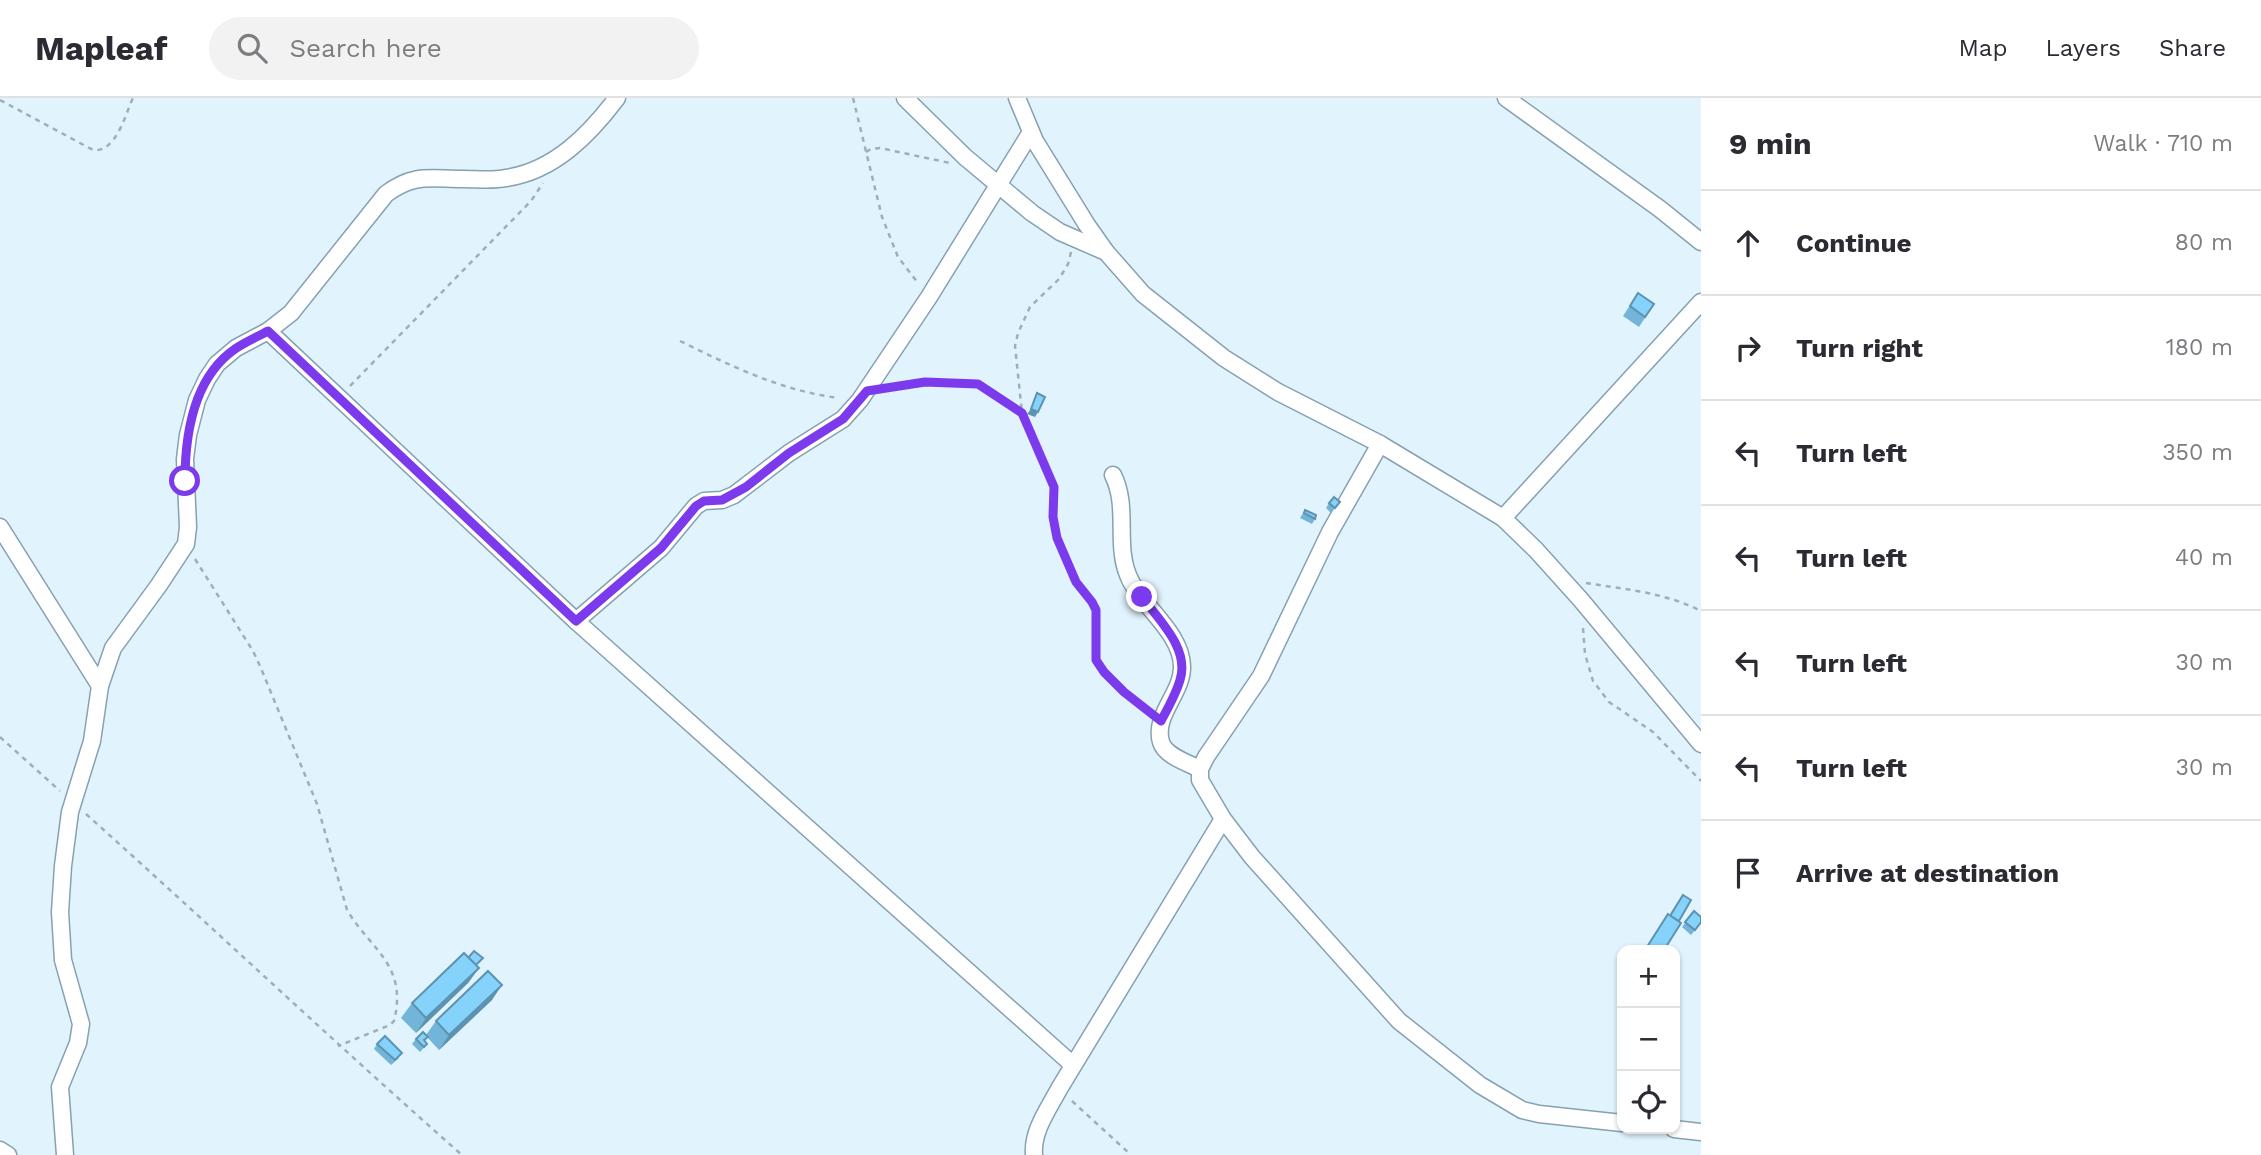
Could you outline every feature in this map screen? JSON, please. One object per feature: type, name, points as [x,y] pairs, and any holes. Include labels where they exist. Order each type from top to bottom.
[{"type":"street","points":[[65,1155],[60,1087],[78,1043],[81,1024],[63,960],[60,912],[63,866],[74,802],[92,741],[100,686],[114,648],[186,544],[188,527],[185,459],[188,435],[197,400],[207,379],[217,364],[236,348],[268,331],[291,313],[379,204],[400,184],[412,179],[430,177],[505,179],[526,174],[563,155],[603,117],[617,98]]},
{"type":"street","points":[[905,98],[971,162],[1032,213],[1060,232],[1106,251]]},
{"type":"street","points":[[1017,98],[1031,132],[1087,225],[1143,294],[1224,358],[1278,392],[1380,444],[1503,518],[1581,600],[1701,744]]},
{"type":"street","points":[[1506,98],[1639,193],[1701,242]]},
{"type":"street","points":[[576,621],[661,548],[696,506],[704,501],[722,500],[746,487],[789,453],[843,419],[863,396],[929,297],[1031,132]]},
{"type":"street","points":[[1503,518],[1701,302]]},
{"type":"street","points":[[268,331],[576,621],[1073,1065]]},
{"type":"street","points":[[1380,444],[1330,532],[1261,676],[1218,737],[1200,769],[1200,780],[1223,819],[1252,857],[1399,1021],[1480,1084],[1522,1110],[1617,1122]]},
{"type":"street","points":[[1113,475],[1119,488],[1122,559],[1125,569],[1129,579],[1179,650],[1182,664],[1181,678],[1161,721],[1161,746],[1171,755],[1200,769]]},
{"type":"street","points":[[0,527],[100,686]]},
{"type":"street","points":[[1034,1155],[1033,1146],[1038,1129],[1059,1089],[1223,819]]},
{"type":"street","points":[[1680,1130],[1701,1132]]},
{"type":"street","points":[[0,1150],[8,1155]]},
{"type":"path","points":[[0,100],[99,151],[111,145],[133,98]]},
{"type":"path","points":[[853,98],[878,206],[893,247],[904,266],[929,297]]},
{"type":"path","points":[[866,152],[880,148],[942,163],[971,162]]},
{"type":"path","points":[[338,398],[531,201],[544,183]]},
{"type":"path","points":[[1075,239],[1068,264],[1059,279],[1030,307],[1018,333],[1015,346],[1022,413],[1054,487],[1053,517],[1057,538],[1076,582],[1096,610],[1096,660],[1124,692],[1161,721]]},
{"type":"path","points":[[680,341],[777,384],[827,397],[863,396],[925,382],[978,384],[1022,413]]},
{"type":"path","points":[[186,544],[253,651],[317,804],[347,910],[388,961],[395,981],[397,1002],[394,1021],[338,1046]]},
{"type":"path","points":[[1562,579],[1633,590],[1684,602],[1701,611]]},
{"type":"path","points":[[1581,600],[1585,654],[1593,681],[1609,702],[1653,732],[1701,780]]},
{"type":"path","points":[[0,737],[258,969],[338,1046],[463,1155]]},
{"type":"path","points":[[1059,1089],[1131,1155]]},
{"type":"building","points":[[1638,293],[1654,304],[1645,317],[1630,306]]},
{"type":"building","points":[[1037,393],[1045,397],[1038,412],[1031,409]]},
{"type":"building","points":[[1334,497],[1340,502],[1335,508],[1329,503]]},
{"type":"building","points":[[1305,510],[1316,515],[1315,519],[1304,513]]},
{"type":"building","points":[[1683,895],[1691,900],[1679,921],[1670,916]]},
{"type":"building","points":[[1694,911],[1701,917],[1695,930],[1685,922]]},
{"type":"building","points":[[1668,914],[1681,923],[1667,945],[1648,945]]},
{"type":"building","points":[[474,951],[483,958],[476,965],[468,958]]},
{"type":"building","points":[[464,953],[479,968],[426,1018],[412,1003]]},
{"type":"building","points":[[488,971],[502,985],[449,1035],[436,1021]]},
{"type":"building","points":[[423,1032],[428,1037],[424,1040],[427,1044],[424,1047],[416,1039]]},
{"type":"building","points":[[385,1036],[402,1053],[395,1060],[377,1044]]},
{"type":"route","points":[[185,481],[188,435],[197,400],[207,379],[217,364],[236,348],[268,331],[576,621],[661,548],[696,506],[704,501],[722,500],[746,487],[789,453],[843,419],[867,391],[925,382],[960,381],[984,386],[1022,413],[1028,423],[1054,487],[1053,517],[1057,538],[1076,582],[1096,610],[1096,660],[1124,692],[1161,721],[1178,687],[1182,664],[1179,650],[1142,597]]}]
